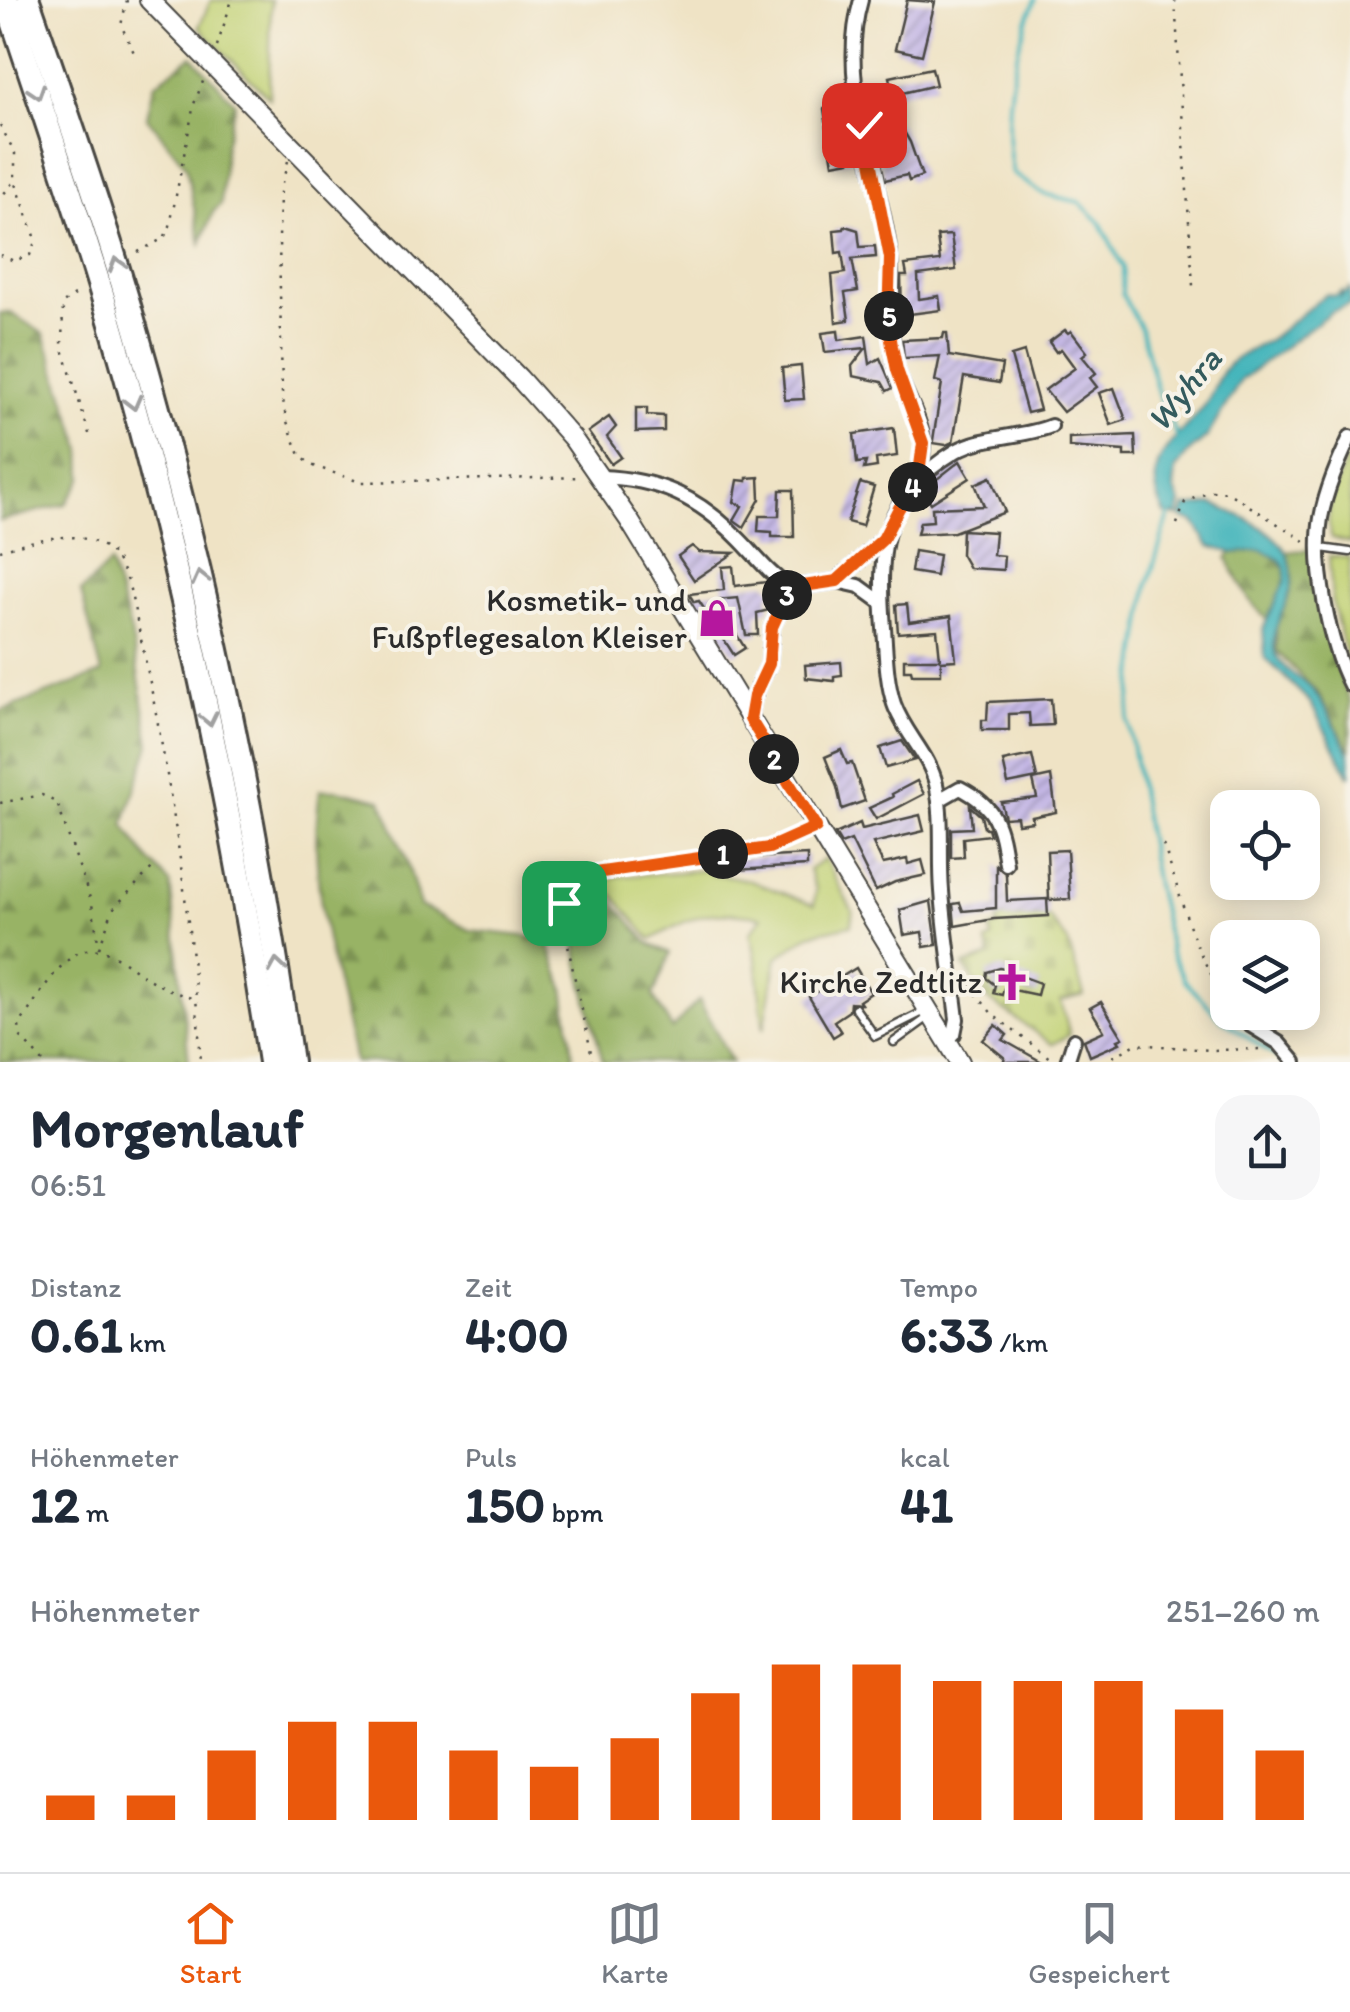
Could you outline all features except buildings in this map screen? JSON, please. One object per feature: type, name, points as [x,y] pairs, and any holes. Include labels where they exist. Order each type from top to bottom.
[{"type":"highway","points":[[6,0],[112,328],[180,586],[244,896],[270,1062]]},
{"type":"highway","points":[[28,0],[129,305],[192,545],[232,714],[291,1062]]},
{"type":"main road","points":[[149,0],[532,392],[573,439],[960,1062]]},
{"type":"street","points":[[861,0],[852,34],[852,76],[890,258],[888,320],[894,358],[923,443],[918,481]]},
{"type":"street","points":[[837,581],[883,539],[918,481],[958,450],[1052,426]]},
{"type":"street","points":[[1350,437],[1328,493],[1319,544],[1333,640],[1350,686]]},
{"type":"street","points":[[600,477],[651,482],[690,500],[720,521],[770,575],[790,588],[837,581],[859,586],[881,602]]},
{"type":"street","points":[[883,539],[881,602],[886,668],[894,704],[934,776],[939,800],[942,890],[957,1028],[946,1039]]},
{"type":"street","points":[[750,719],[754,696],[769,664],[772,627],[790,588]]},
{"type":"street","points":[[934,776],[986,802],[994,814],[1006,864]]},
{"type":"street","points":[[939,800],[960,788]]},
{"type":"street","points":[[1258,1030],[1296,1062]]},
{"type":"street","points":[[1066,1062],[1074,1040]]},
{"type":"lane","points":[[1319,544],[1350,552]]},
{"type":"lane","points":[[856,1008],[875,1036],[930,1012]]},
{"type":"lane","points":[[894,1042],[930,1012]]},
{"type":"path","points":[[127,0],[121,24],[136,58]]},
{"type":"path","points":[[217,47],[232,0]]},
{"type":"path","points":[[1174,0],[1192,286]]},
{"type":"path","points":[[138,252],[164,238],[170,226],[194,104],[204,80]]},
{"type":"path","points":[[0,125],[15,153],[15,182],[36,239],[30,255],[14,261],[0,254]]},
{"type":"path","points":[[293,151],[284,168],[280,190],[279,322],[286,419],[300,454],[311,465],[360,482],[600,477]]},
{"type":"path","points":[[0,198],[15,182]]},
{"type":"path","points":[[75,295],[63,303],[62,346],[90,440]]},
{"type":"path","points":[[1177,524],[1185,502],[1212,491],[1227,492],[1305,544],[1319,544]]},
{"type":"path","points":[[0,550],[44,538],[74,537],[112,552],[128,580],[177,819],[201,1062]]},
{"type":"path","points":[[0,803],[42,794],[57,803],[92,904],[99,949]]},
{"type":"path","points":[[592,1062],[567,931],[567,888],[581,875],[769,848],[816,827]]},
{"type":"path","points":[[1163,844],[1210,973]]},
{"type":"path","points":[[99,949],[113,908],[152,868]]},
{"type":"path","points":[[43,1062],[20,1036],[19,1025],[74,955],[88,949],[99,949],[177,994],[197,1000]]},
{"type":"path","points":[[952,976],[966,978],[982,1004],[1055,1062]]},
{"type":"path","points":[[1104,1062],[1136,1044],[1266,1051],[1270,1043]]},
{"type":"green space","points":[[211,0],[271,0],[269,98],[199,27]]},
{"type":"green space","points":[[192,56],[235,103],[225,145],[221,204],[213,212],[201,244],[186,166],[147,117],[154,85]]},
{"type":"green space","points":[[0,313],[11,313],[44,334],[82,449],[83,478],[66,504],[0,521]]},
{"type":"green space","points":[[1350,450],[1350,543],[1332,538],[1329,516],[1333,493]]},
{"type":"green space","points":[[1261,540],[1276,553],[1313,549],[1328,644],[1350,702],[1350,751],[1318,693],[1276,651],[1276,631],[1248,598],[1227,558],[1236,546]]},
{"type":"green space","points":[[1329,556],[1350,558],[1350,670],[1332,601]]},
{"type":"green space","points":[[110,563],[131,632],[150,744],[124,824],[170,883],[189,1062],[0,1062],[0,711],[102,673],[81,592]]},
{"type":"green space","points":[[320,790],[381,800],[406,858],[420,906],[470,930],[547,939],[564,988],[574,1062],[354,1062],[320,893]]},
{"type":"green space","points":[[825,859],[853,912],[851,925],[810,934],[777,958],[764,1029],[750,933],[762,917],[704,915],[651,940],[599,878],[708,870],[712,875],[751,881],[814,905],[816,890],[809,870]]},
{"type":"green space","points":[[595,880],[649,944],[670,953],[653,996],[672,1029],[699,1000],[732,1062],[603,1062],[581,976],[576,933],[580,890]]},
{"type":"green space","points":[[1048,916],[1068,942],[1084,995],[1061,1001],[1070,1035],[1052,1044],[989,1000],[963,966],[990,956],[986,941],[992,939],[990,929],[998,926],[997,919]]},
{"type":"water","points":[[1350,289],[1350,305],[1331,312],[1241,380],[1207,437],[1176,469],[1174,489],[1181,503],[1178,516],[1165,514],[1155,481],[1162,456],[1205,405],[1228,365],[1273,337],[1327,294],[1335,296],[1342,292],[1341,297]]},
{"type":"water","points":[[1212,504],[1260,526],[1284,548],[1292,579],[1274,634],[1274,649],[1280,662],[1311,688],[1326,710],[1349,754],[1350,777],[1310,702],[1265,658],[1263,629],[1285,580],[1285,567],[1262,550],[1233,553],[1209,546],[1195,523],[1181,517],[1185,507]]},
{"type":"waterway","name":"Wyhra","points":[[1035,0],[1020,42],[1011,86],[1008,130],[1013,174],[1044,194],[1079,202],[1100,222],[1123,267],[1122,294],[1141,329],[1158,394],[1177,436]]},
{"type":"waterway","points":[[1170,512],[1148,584],[1128,720],[1155,880],[1171,953],[1185,981],[1220,1018],[1284,1062]]},
{"type":"place","name":"Kosmetik- und Fußpflegesalon Kleiser","points":[[717,618]]},
{"type":"place","name":"Kirche Zedtlitz","points":[[1012,982]]},
{"type":"route","points":[[564,903],[567,888],[581,875],[769,848],[816,827],[750,719],[754,696],[769,664],[772,627],[790,588],[837,581],[883,539],[918,481],[923,443],[892,346],[888,320],[890,258],[864,125]]}]
